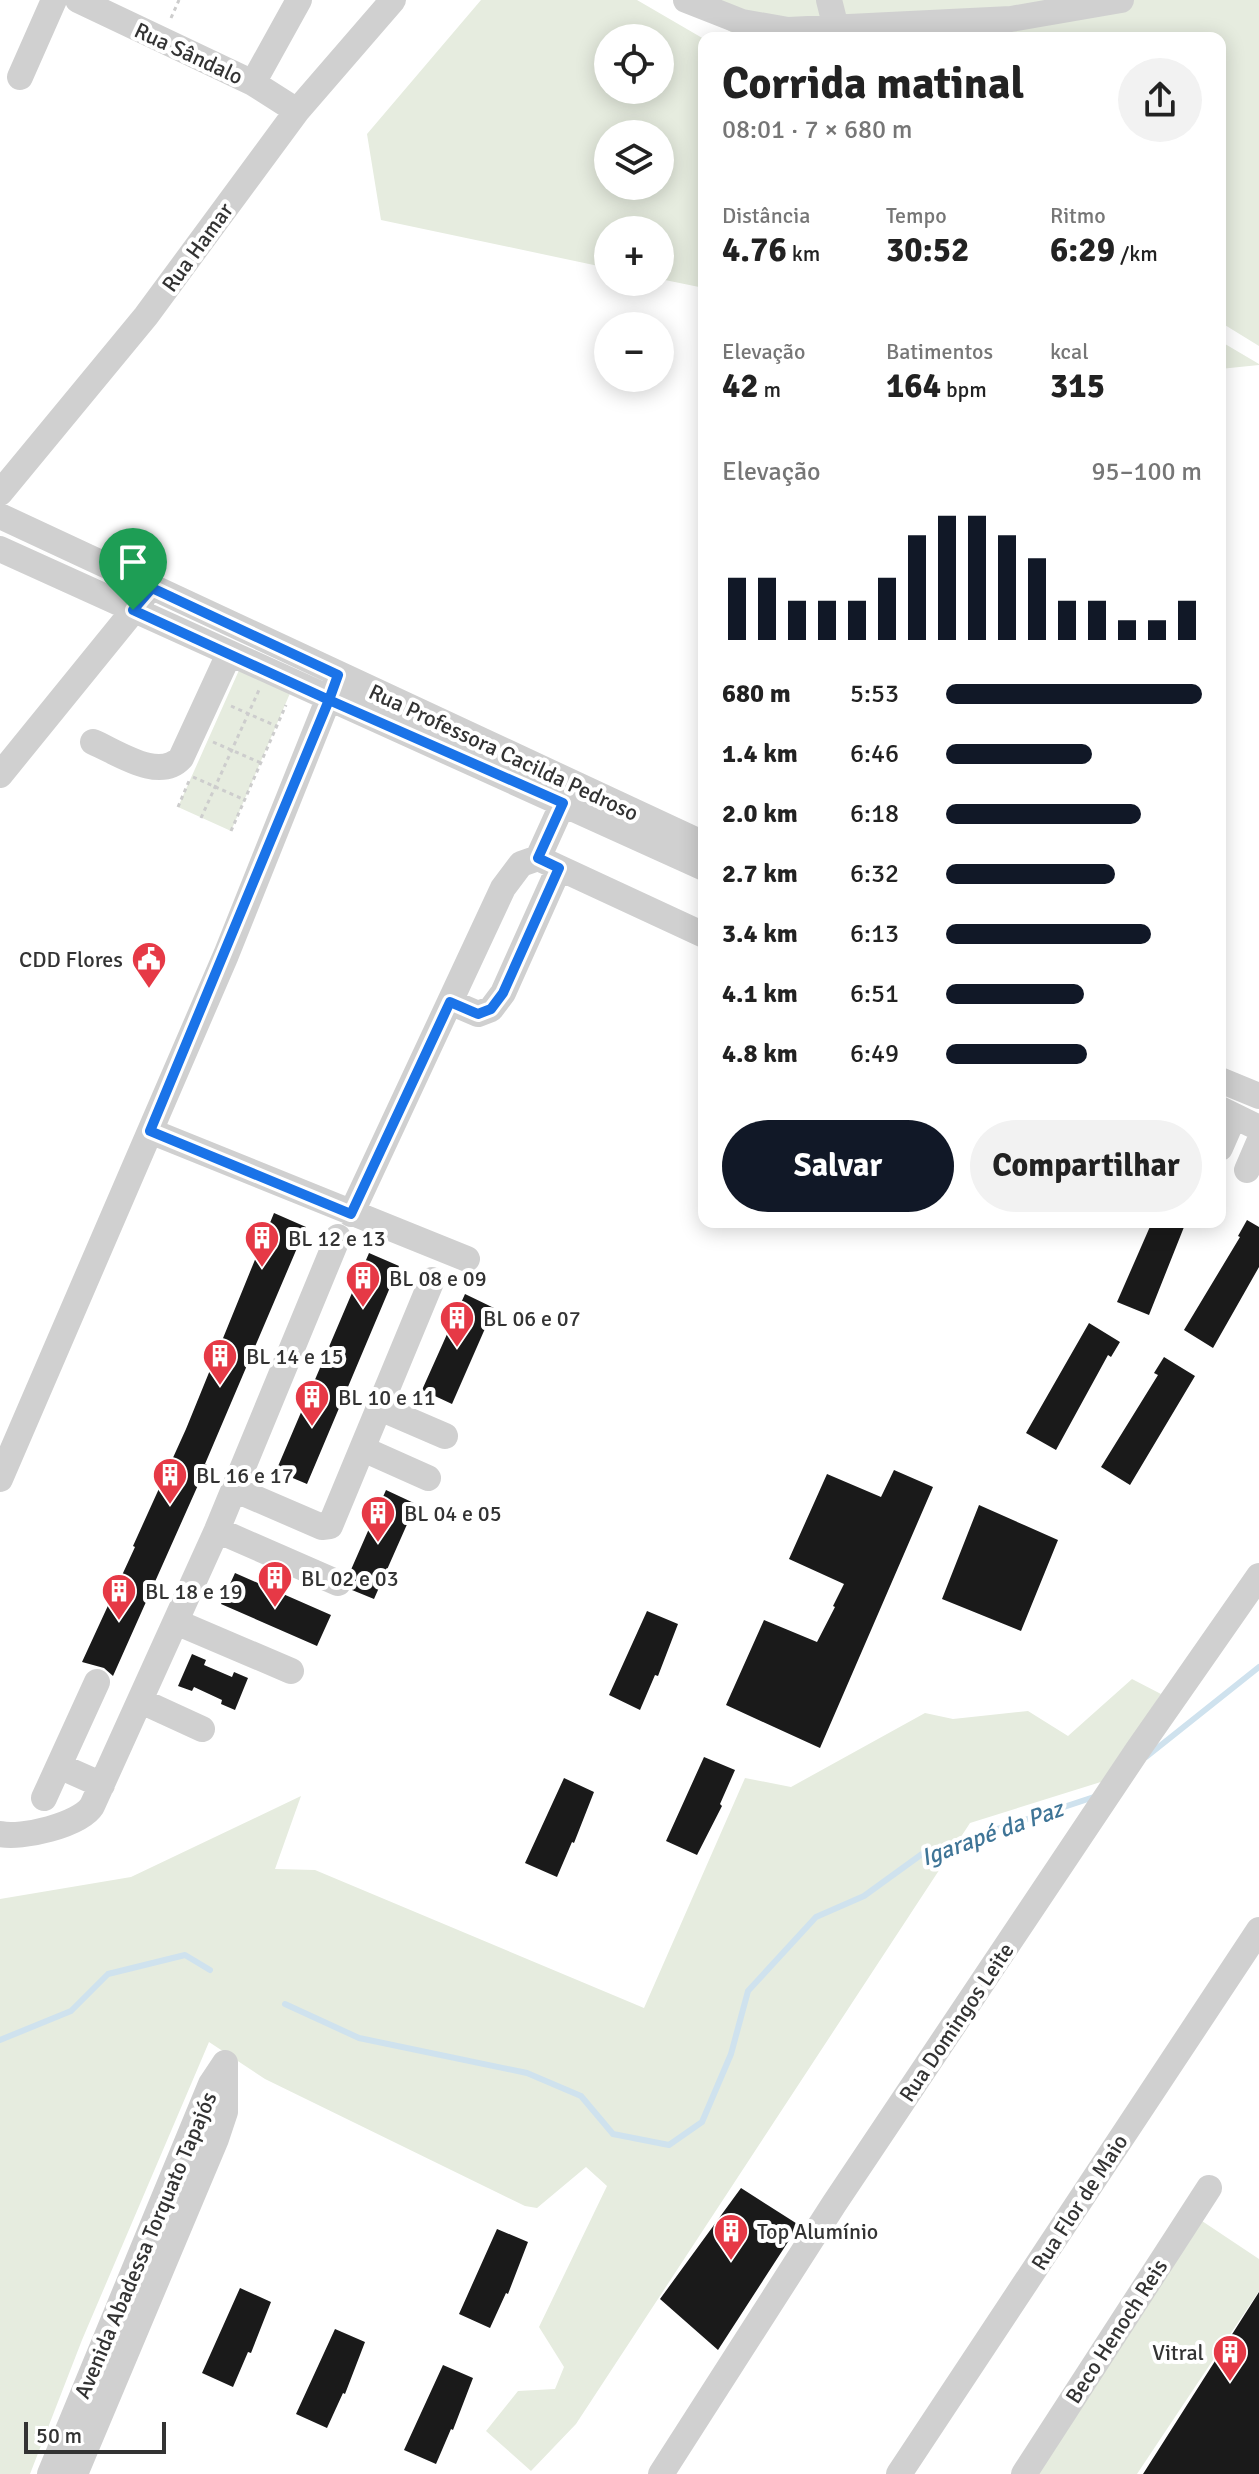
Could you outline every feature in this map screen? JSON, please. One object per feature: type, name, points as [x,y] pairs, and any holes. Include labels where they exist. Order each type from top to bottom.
[{"type":"street","points":[[20,77],[54,0]]},
{"type":"street","name":"Rua Sândalo","points":[[78,0],[253,83],[297,111]]},
{"type":"street","points":[[253,83],[299,0]]},
{"type":"street","name":"Rua Hamar","points":[[0,493],[146,316],[297,111],[393,0]]},
{"type":"street","points":[[686,0],[742,22],[788,30],[1011,19],[1121,0]]},
{"type":"street","points":[[829,0],[836,28]]},
{"type":"street","name":"Rua Professora Cacilda Pedroso","points":[[0,516],[698,841]]},
{"type":"street","name":"Rua Professora Cacilda Pedroso","points":[[0,549],[698,865]]},
{"type":"street","points":[[0,775],[152,588]]},
{"type":"street","points":[[93,742],[158,768],[175,765],[229,654]]},
{"type":"street","points":[[0,1479],[150,1131],[338,675]]},
{"type":"street","points":[[450,1002],[478,1014],[491,1009],[503,993],[549,863],[563,803]]},
{"type":"street","points":[[351,1214],[510,875],[521,864],[549,863],[698,932]]},
{"type":"street","points":[[1226,1082],[1259,1096]]},
{"type":"street","points":[[1227,1112],[1259,1128]]},
{"type":"street","points":[[150,1131],[467,1259]]},
{"type":"street","points":[[1247,1170],[1259,1142]]},
{"type":"street","points":[[0,1834],[19,1837],[80,1818],[92,1806],[217,1530],[338,1237]]},
{"type":"street","points":[[234,1489],[327,1527],[363,1449],[432,1280]]},
{"type":"street","points":[[380,1408],[445,1436]]},
{"type":"street","points":[[363,1449],[428,1478]]},
{"type":"street","points":[[217,1530],[338,1583]]},
{"type":"street","name":"Rua Domingos Leite","points":[[661,2474],[834,2204],[1137,1751],[1259,1576]]},
{"type":"street","points":[[176,1622],[291,1671]]},
{"type":"street","points":[[44,1798],[97,1682]]},
{"type":"street","points":[[141,1701],[202,1729]]},
{"type":"street","points":[[59,1766],[102,1785]]},
{"type":"street","name":"Rua Flor de Maio","points":[[899,2474],[1259,1930]]},
{"type":"street","name":"Avenida Abadessa Torquato Tapajós","points":[[50,2474],[211,2084],[225,2063],[225,2112],[216,2139],[75,2474]]},
{"type":"street","name":"Beco Henoch Reis","points":[[1024,2474],[1209,2188]]},
{"type":"path","points":[[201,818],[264,679]]},
{"type":"path","points":[[224,703],[277,726]]},
{"type":"path","points":[[231,831],[286,703]]},
{"type":"path","points":[[208,740],[261,763]]},
{"type":"path","points":[[178,807],[192,776],[245,800]]},
{"type":"shaded area","points":[[481,0],[637,0],[698,36],[698,287],[674,282],[674,216],[594,216],[594,265],[381,220],[367,134]]},
{"type":"shaded area","points":[[677,0],[1259,0],[1259,346],[1226,326],[1226,32],[731,32]]},
{"type":"shaded area","points":[[1226,345],[1259,364],[1226,368]]},
{"type":"shaded area","points":[[240,668],[291,691],[231,831],[178,807]]},
{"type":"shaded area","points":[[1132,1679],[1161,1694],[1104,1781],[970,1823],[576,2424],[531,2471],[486,2431],[518,2391],[555,2389],[564,2367],[539,2327],[607,2186],[586,2167],[537,2208],[525,2206],[265,2079],[209,2042],[82,2340],[30,2474],[0,2474],[0,1899],[131,1877],[301,1796],[275,1869],[315,1870],[644,2008],[745,1778],[791,1787],[925,1713],[953,1719],[1028,1711],[1068,1736]]},
{"type":"shaded area","points":[[1196,2217],[1259,2259],[1259,2291],[1137,2474],[1028,2474]]},
{"type":"building","points":[[274,1213],[306,1227],[207,1465],[113,1676],[104,1668],[82,1662],[186,1429]]},
{"type":"building","points":[[1247,1220],[1259,1227],[1259,1267],[1213,1348],[1184,1330]]},
{"type":"building","points":[[1149,1228],[1184,1228],[1149,1315],[1117,1302]]},
{"type":"building","points":[[369,1253],[399,1266],[307,1484],[276,1471]]},
{"type":"building","name":"BL 06 e 07","points":[[465,1294],[494,1308],[452,1404],[422,1390]]},
{"type":"building","points":[[1089,1323],[1120,1342],[1111,1357],[1108,1355],[1056,1450],[1026,1433]]},
{"type":"building","points":[[1164,1357],[1195,1376],[1130,1485],[1101,1467],[1158,1375],[1154,1373]]},
{"type":"building","points":[[894,1470],[933,1487],[820,1748],[726,1705],[764,1620],[817,1642],[835,1607],[844,1584],[789,1559],[827,1474],[881,1497]]},
{"type":"building","name":"BL 04 e 05","points":[[386,1490],[416,1504],[374,1599],[352,1590],[354,1580],[350,1572]]},
{"type":"building","points":[[979,1505],[1058,1540],[1021,1631],[942,1599]]},
{"type":"building","name":"BL 02 e 03","points":[[235,1573],[331,1615],[317,1646],[221,1604]]},
{"type":"building","points":[[647,1611],[678,1624],[658,1676],[655,1675],[640,1710],[609,1695]]},
{"type":"building","points":[[192,1654],[206,1660],[204,1665],[232,1677],[234,1672],[248,1678],[235,1710],[194,1687],[192,1691],[178,1686]]},
{"type":"building","points":[[704,1757],[735,1770],[720,1804],[722,1806],[697,1855],[666,1841]]},
{"type":"building","points":[[564,1778],[594,1792],[557,1877],[525,1863]]},
{"type":"building","name":"Top Alumínio","points":[[741,2188],[799,2225],[718,2350],[660,2299]]},
{"type":"building","points":[[497,2229],[528,2242],[508,2294],[490,2328],[459,2314]]},
{"type":"building","points":[[240,2288],[271,2302],[251,2353],[248,2352],[233,2387],[202,2373]]},
{"type":"building","name":"Vitral","points":[[1259,2292],[1259,2474],[1143,2474]]},
{"type":"building","points":[[335,2329],[365,2342],[345,2394],[327,2428],[296,2414]]},
{"type":"building","points":[[443,2365],[473,2378],[436,2464],[404,2450]]},
{"type":"waterway","name":"Igarapé da Paz","points":[[1146,1757],[1259,1667]]},
{"type":"waterway","name":"Igarapé da Paz","points":[[285,2004],[359,2038],[527,2073],[581,2096],[613,2134],[669,2145],[702,2122],[731,2054],[748,1991],[816,1917],[864,1896],[922,1854],[1097,1796]]},
{"type":"waterway","name":"Igarapé da Paz","points":[[0,2040],[71,2011],[108,1974],[185,1955],[210,1970]]},
{"type":"place","name":"CDD Flores","points":[[149,990]]},
{"type":"place","name":"BL 12 e 13","points":[[262,1269]]},
{"type":"place","name":"BL 08 e 09","points":[[363,1309]]},
{"type":"place","name":"BL 06 e 07","points":[[457,1349]]},
{"type":"place","name":"BL 14 e 15","points":[[220,1387]]},
{"type":"place","name":"BL 10 e 11","points":[[312,1428]]},
{"type":"place","name":"BL 16 e 17","points":[[170,1506]]},
{"type":"place","name":"BL 04 e 05","points":[[378,1544]]},
{"type":"place","name":"BL 02 e 03","points":[[275,1609]]},
{"type":"place","name":"BL 18 e 19","points":[[119,1622]]},
{"type":"place","name":"Top Alumínio","points":[[731,2262]]},
{"type":"place","name":"Vitral","points":[[1230,2383]]},
{"type":"route","points":[[133,610],[152,588],[338,675],[329,700],[563,803],[538,858],[559,868],[503,993],[491,1009],[478,1014],[450,1002],[351,1214],[150,1131],[226,955],[329,700],[133,610]]}]
